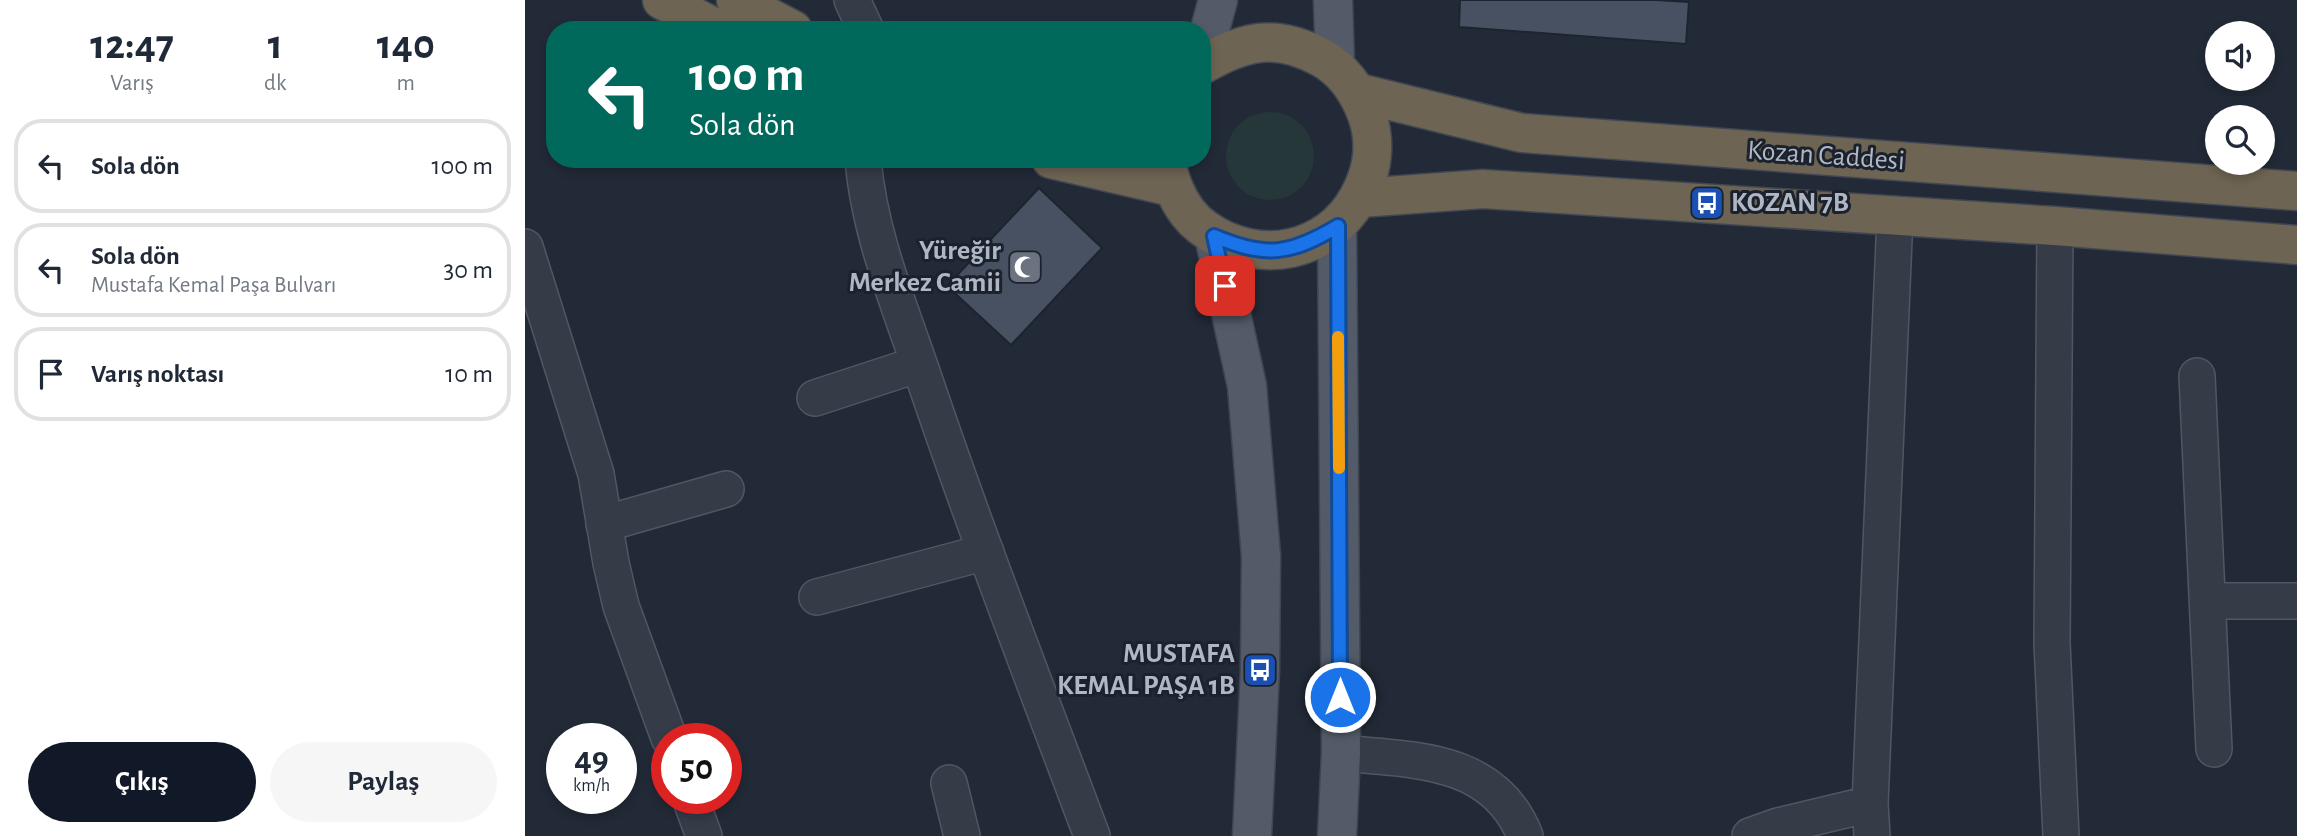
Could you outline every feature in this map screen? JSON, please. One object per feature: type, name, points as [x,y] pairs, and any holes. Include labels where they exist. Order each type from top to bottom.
[{"type":"highway","points":[[662,0],[702,21]]},
{"type":"highway","points":[[736,0],[776,21]]},
{"type":"highway","name":"Kozan Caddesi","points":[[1211,60],[1232,48],[1267,41],[1303,47],[1347,79],[1522,133],[2297,191]]},
{"type":"highway","points":[[1127,168],[1169,173],[1189,215],[1214,236],[1245,249],[1278,251],[1309,243],[1349,212],[1372,163],[1371,127],[1347,79]]},
{"type":"highway","name":"Kozan Caddesi","points":[[1349,212],[1483,189],[2055,226],[2297,245]]},
{"type":"main road","points":[[1211,26],[1218,0]]},
{"type":"main road","points":[[1333,0],[1347,79]]},
{"type":"main road","points":[[1337,836],[1341,753],[1349,212]]},
{"type":"main road","points":[[1214,236],[1247,386],[1261,556],[1261,670],[1252,836]]},
{"type":"street","points":[[852,0],[862,21]]},
{"type":"street","points":[[864,168],[865,189],[877,238],[919,364],[1092,836]]},
{"type":"street","points":[[1750,836],[1778,826],[1871,820],[1895,216]]},
{"type":"street","points":[[2055,226],[2052,643],[2061,836]]},
{"type":"street","points":[[525,247],[596,474],[621,606],[664,723]]},
{"type":"street","points":[[815,398],[919,364]]},
{"type":"street","points":[[2197,376],[2214,749]]},
{"type":"street","points":[[604,524],[726,489]]},
{"type":"street","points":[[817,597],[986,552]]},
{"type":"street","points":[[2207,601],[2297,600]]},
{"type":"street","points":[[1341,753],[1435,762],[1459,770],[1482,782],[1501,797],[1517,815],[1525,836]]},
{"type":"street","points":[[949,783],[962,836]]},
{"type":"street","points":[[696,814],[704,836]]},
{"type":"shaded area","points":[[1270,112],[1295,119],[1307,131],[1314,156],[1307,181],[1295,193],[1270,200],[1245,193],[1233,181],[1226,156],[1233,131],[1245,119]]},
{"type":"building","points":[[1460,0],[1689,2],[1686,44],[1459,27]]},
{"type":"building","name":"Yüreğir Merkez Camii","points":[[1039,188],[1102,248],[1011,345],[947,286]]},
{"type":"slow traffic","points":[[1338,337],[1339,468]]},
{"type":"place","name":"KOZAN 7B","points":[[1707,203]]},
{"type":"place","name":"Yüreğir Merkez Camii","points":[[1025,267]]},
{"type":"place","name":"MUSTAFA KEMAL PAŞA 1B","points":[[1260,670]]},
{"type":"route","points":[[1225,286],[1214,236],[1245,249],[1278,251],[1309,243],[1338,226],[1340,697]]}]
